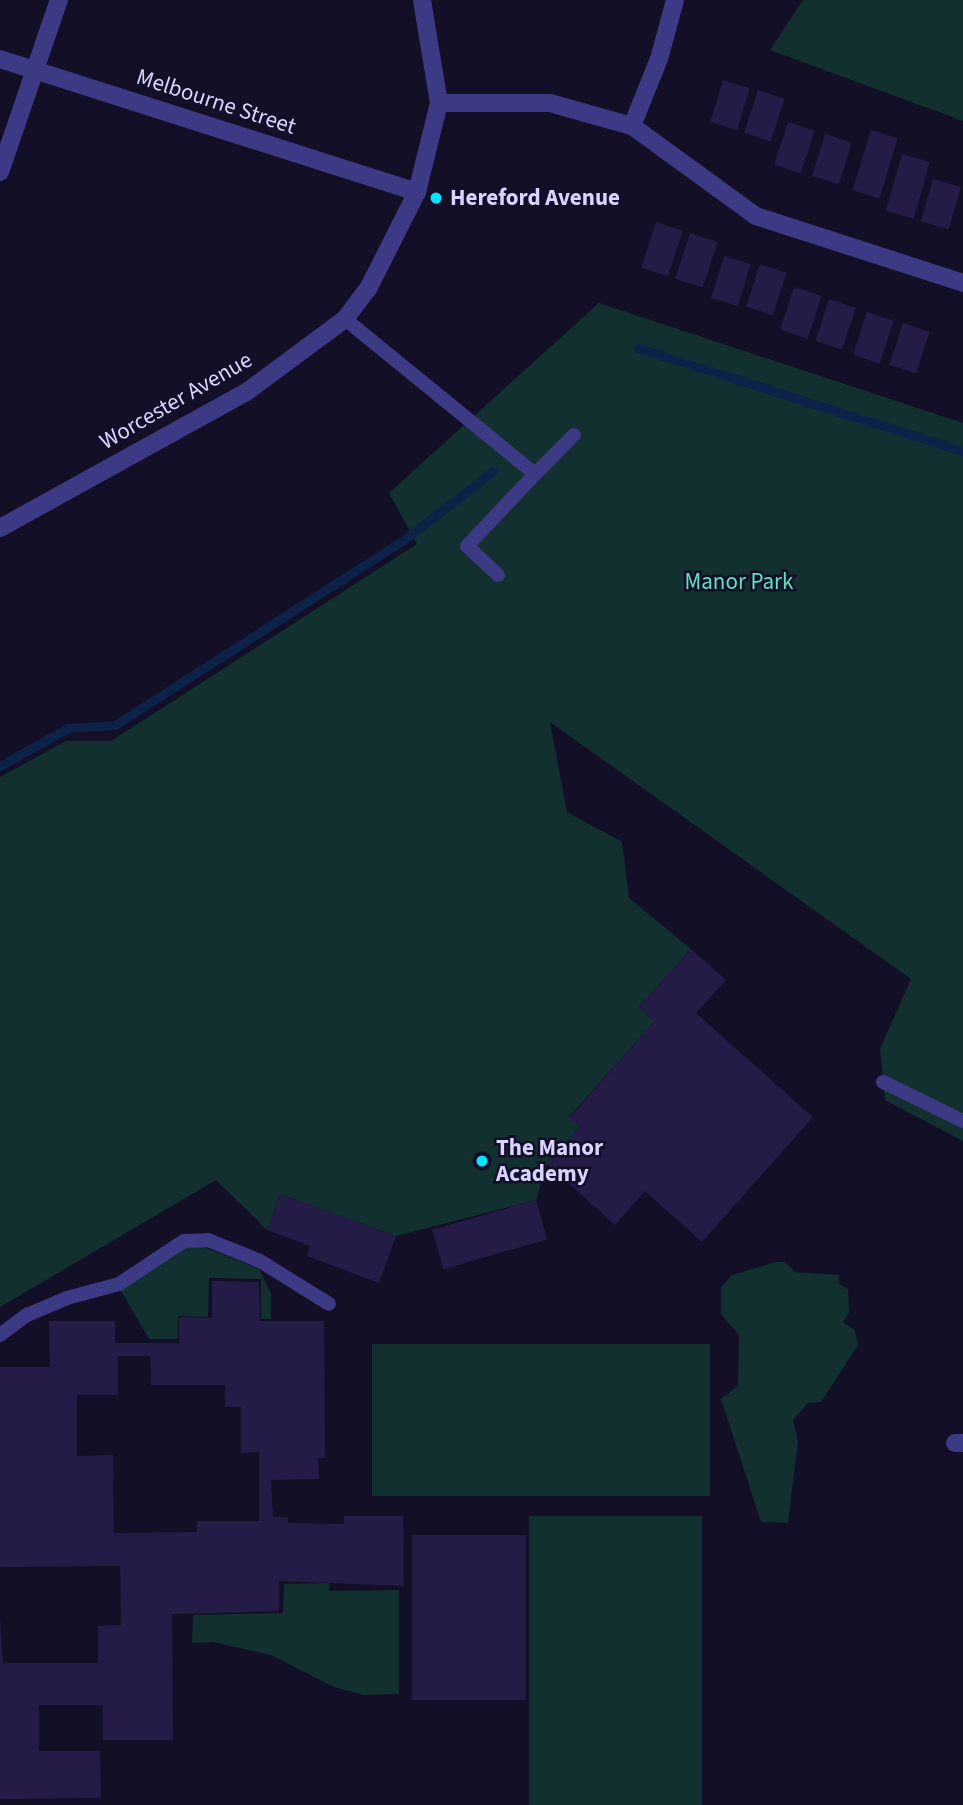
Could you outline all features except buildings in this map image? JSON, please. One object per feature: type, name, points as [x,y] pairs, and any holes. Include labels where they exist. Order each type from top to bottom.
[{"type":"street","points":[[0,172],[59,0]]},
{"type":"street","name":"Worcester Avenue","points":[[0,528],[245,393],[345,319],[368,289],[417,192],[439,103],[422,0]]},
{"type":"street","points":[[632,126],[659,58],[675,0]]},
{"type":"street","name":"Melbourne Street","points":[[0,59],[417,192]]},
{"type":"street","points":[[439,103],[550,103],[632,126],[756,216],[963,284]]},
{"type":"lane","points":[[345,319],[535,474]]},
{"type":"lane","points":[[498,575],[467,546],[574,435]]},
{"type":"lane","points":[[883,1082],[963,1121]]},
{"type":"lane","points":[[0,1335],[27,1315],[67,1298],[119,1284],[184,1241],[208,1240],[260,1261],[328,1304]]},
{"type":"green space","points":[[803,0],[963,0],[963,121],[770,50]]},
{"type":"green space","name":"Manor Park","points":[[599,303],[963,423],[963,1141],[885,1100],[880,1049],[911,979],[550,722],[567,812],[622,842],[629,898],[691,949],[639,1007],[655,1021],[569,1117],[580,1127],[547,1164],[536,1200],[396,1236],[280,1194],[267,1230],[216,1180],[0,1307],[0,777],[66,741],[111,741],[417,544],[389,493]]},
{"type":"green space","points":[[201,1246],[259,1269],[271,1293],[271,1319],[261,1319],[261,1279],[209,1278],[208,1317],[178,1316],[178,1339],[149,1339],[116,1282],[178,1247]]},
{"type":"green space","points":[[776,1262],[785,1262],[795,1272],[839,1275],[839,1284],[848,1289],[849,1312],[843,1323],[854,1329],[858,1345],[821,1402],[808,1403],[793,1420],[798,1441],[788,1523],[761,1522],[721,1399],[738,1386],[739,1335],[721,1314],[721,1287],[732,1275]]},
{"type":"green space","points":[[372,1344],[710,1344],[710,1496],[372,1496]]},
{"type":"green space","points":[[529,1516],[702,1516],[702,1805],[529,1805]]},
{"type":"green space","points":[[329,1583],[329,1591],[399,1590],[399,1694],[364,1695],[334,1687],[271,1655],[213,1642],[192,1643],[193,1615],[283,1613],[284,1584]]},
{"type":"waterway","points":[[638,348],[963,451]]},
{"type":"waterway","points":[[0,766],[68,728],[115,725],[409,536],[493,471]]},
{"type":"place","name":"Hereford Avenue","points":[[436,198]]},
{"type":"place","name":"The Manor Academy","points":[[482,1161]]}]
